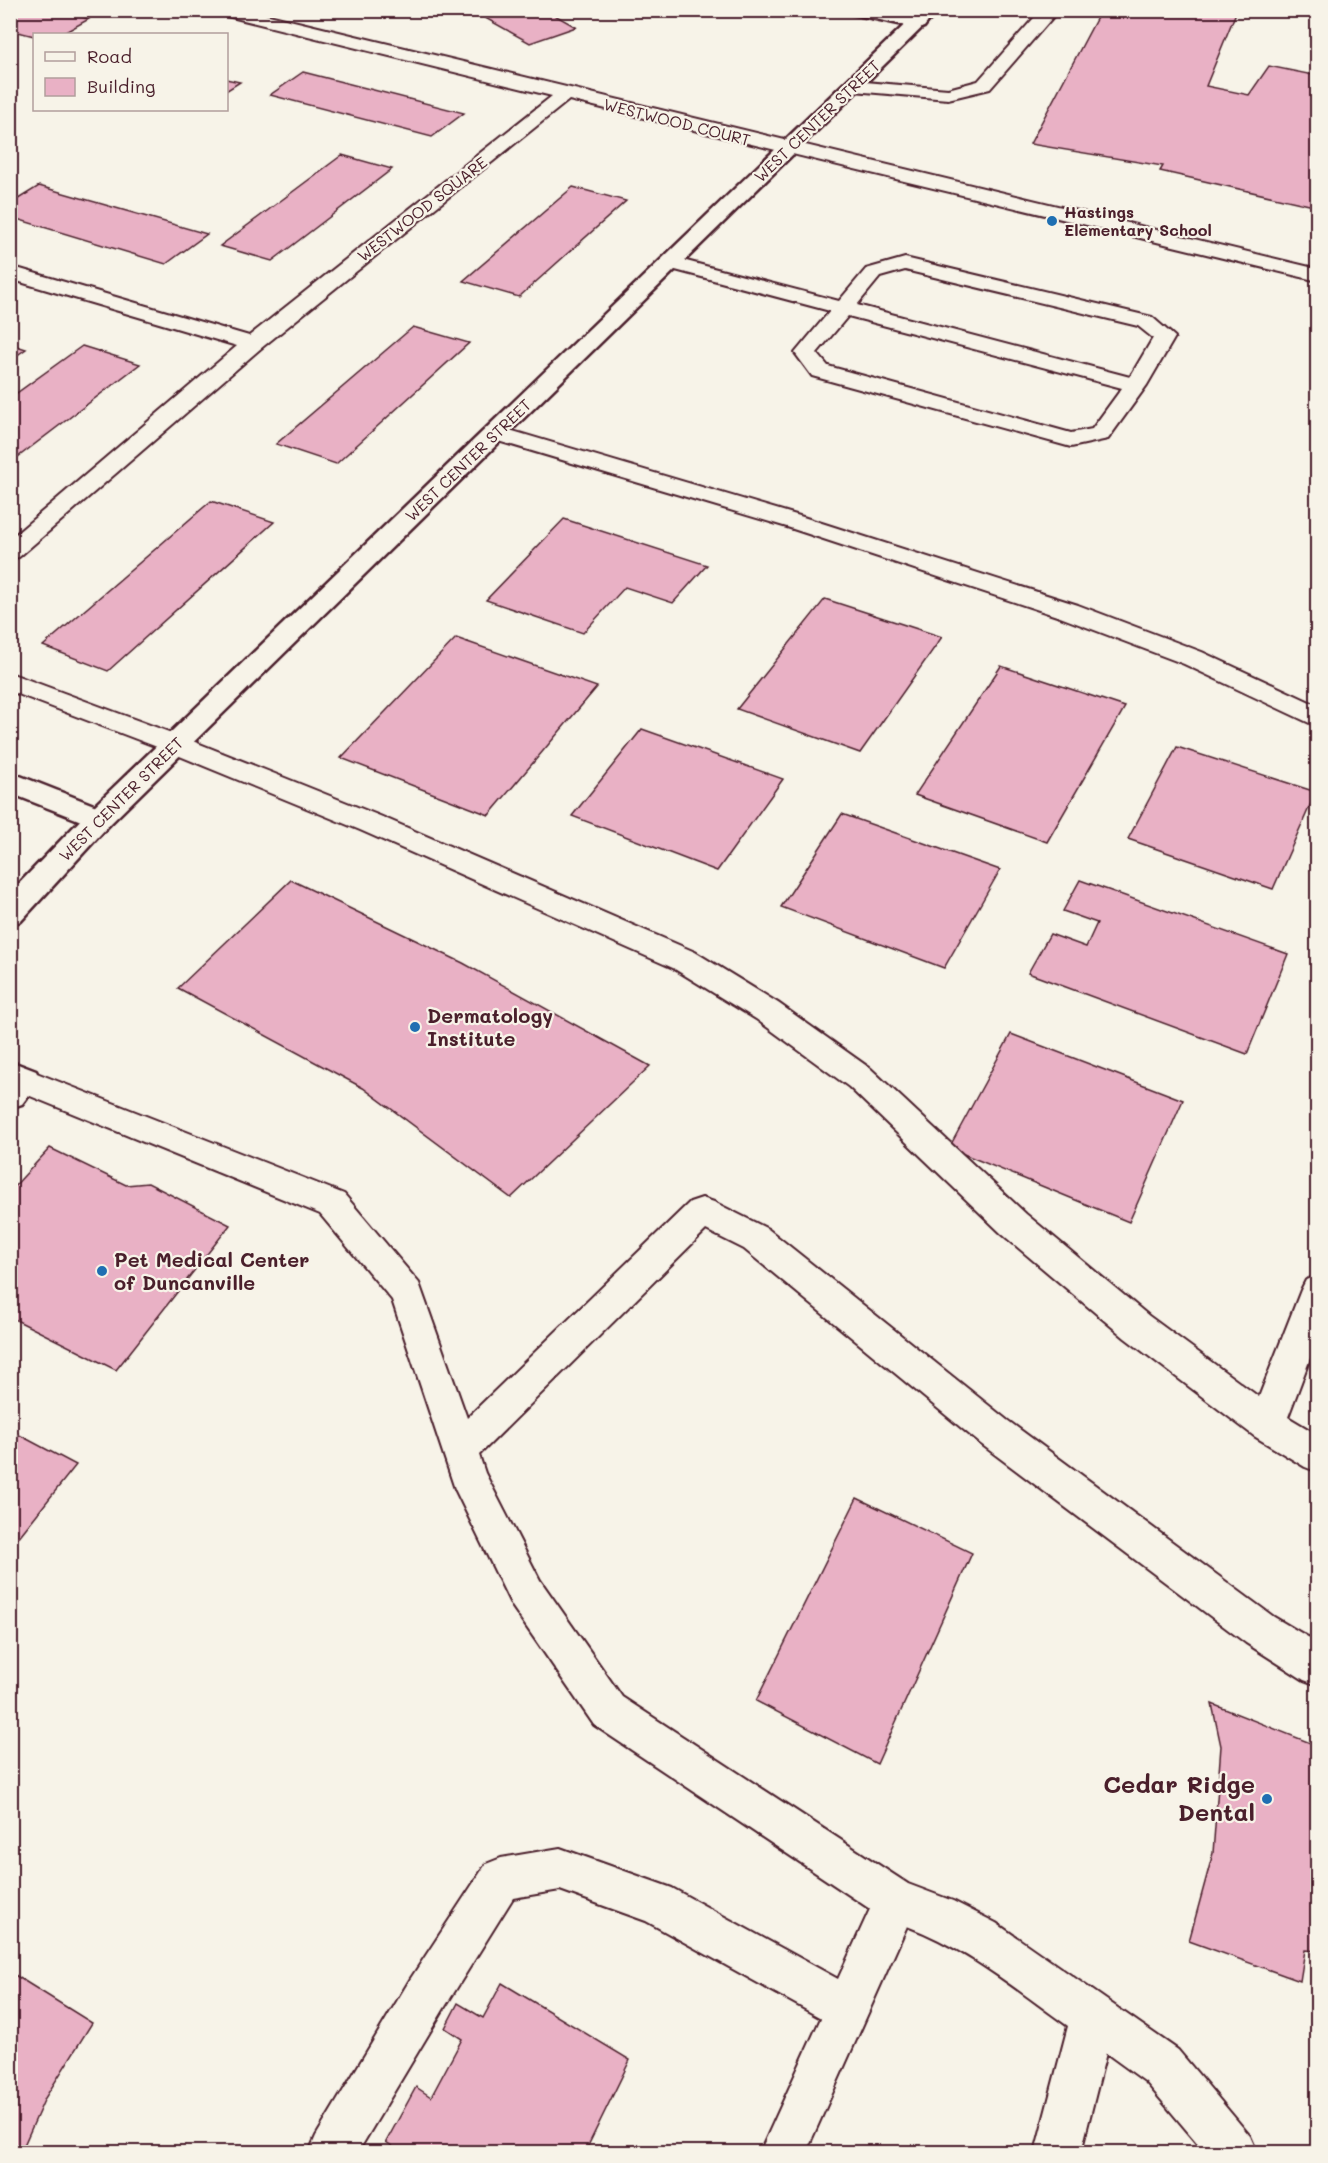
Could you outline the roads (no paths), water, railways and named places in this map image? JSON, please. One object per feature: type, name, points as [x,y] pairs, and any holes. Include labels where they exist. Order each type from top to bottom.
[{"type":"street","points":[[858,10],[924,17]]},
{"type":"street","name":"WEST CENTER STREET","points":[[10,913],[99,818],[924,17]]},
{"type":"street","points":[[10,782],[99,818]]},
{"type":"lane","points":[[225,10],[566,94]]},
{"type":"lane","points":[[853,86],[948,94],[984,85],[1051,10]]},
{"type":"lane","name":"WESTWOOD COURT","points":[[566,94],[1317,275]]},
{"type":"lane","name":"WESTWOOD SQUARE","points":[[10,552],[252,344],[566,94]]},
{"type":"lane","points":[[671,263],[1136,385]]},
{"type":"lane","points":[[905,264],[1145,321],[1164,337],[1136,385],[1100,434],[1071,440],[820,371],[806,353],[873,273],[905,264]]},
{"type":"lane","points":[[10,272],[252,344]]},
{"type":"lane","points":[[496,433],[784,519],[1069,611],[1192,658],[1301,708],[1317,718]]},
{"type":"lane","points":[[10,681],[175,744],[370,823],[684,960],[767,1011],[860,1077],[1014,1224],[1137,1327],[1267,1424],[1317,1455]]},
{"type":"lane","points":[[15,1083],[332,1204],[407,1293],[468,1477],[526,1593],[608,1711],[896,1901],[938,1916],[981,1938],[1162,2066],[1234,2152]]},
{"type":"lane","points":[[459,1450],[702,1212],[756,1239],[994,1432],[1260,1630],[1317,1666]]},
{"type":"lane","points":[[1267,1424],[1317,1290]]},
{"type":"lane","points":[[332,2152],[427,1994],[501,1879],[560,1869],[657,1903],[849,2009]]},
{"type":"lane","points":[[783,2152],[896,1901]]},
{"type":"lane","points":[[1058,2152],[1093,2017]]},
{"type":"place","name":"Hastings Elementary School","points":[[1052,221]]},
{"type":"place","name":"Dermatology Institute","points":[[415,1027]]},
{"type":"place","name":"Pet Medical Center of Duncanville","points":[[102,1271]]},
{"type":"place","name":"Cedar Ridge Dental","points":[[1267,1799]]}]
